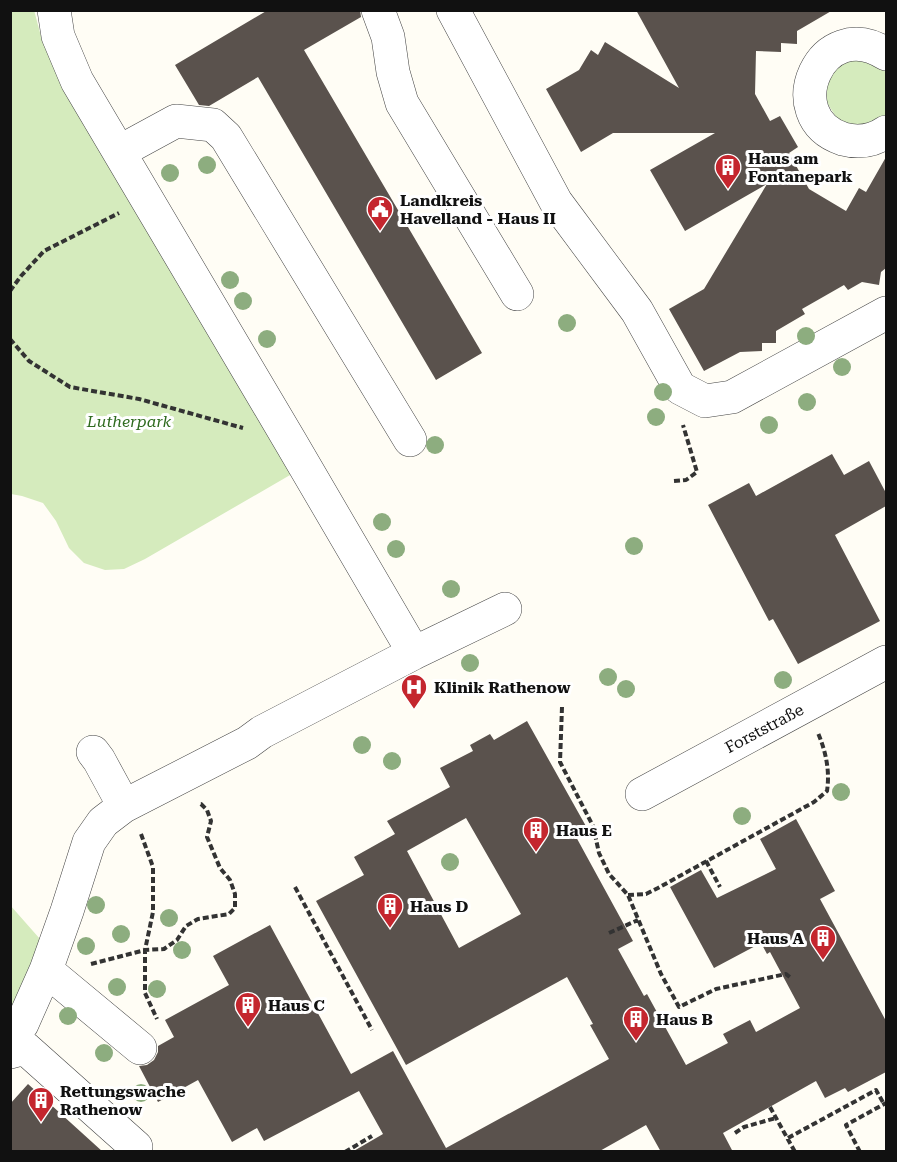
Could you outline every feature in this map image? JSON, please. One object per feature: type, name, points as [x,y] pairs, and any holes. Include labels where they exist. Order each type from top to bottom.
[{"type":"street","points":[[54,10],[58,36],[77,81],[414,653]]},
{"type":"street","points":[[378,10],[388,37],[393,72],[402,103],[517,294]]},
{"type":"street","points":[[453,10],[556,202],[637,311],[680,388],[705,401],[732,397],[886,313]]},
{"type":"street","points":[[885,135],[862,141],[847,140],[833,134],[817,118],[811,105],[810,90],[816,68],[826,56],[839,49],[861,45],[876,48],[886,54]]},
{"type":"street","points":[[119,152],[176,121],[213,125],[226,137],[410,440]]},
{"type":"street","points":[[10,1039],[22,1024],[46,970],[89,842],[103,822],[124,806],[247,743],[262,732],[414,653],[505,609]]},
{"type":"street","name":"Forststraße","points":[[642,794],[886,662]]},
{"type":"street","points":[[93,752],[124,806]]},
{"type":"street","points":[[46,970],[140,1048]]},
{"type":"street","points":[[10,1052],[25,1048],[136,1147],[134,1152]]},
{"type":"path","points":[[10,291],[44,251],[100,221],[147,200]]},
{"type":"path","points":[[10,339],[29,361],[70,387],[139,399],[290,441]]},
{"type":"path","points":[[674,481],[686,480],[697,472],[673,393],[680,388]]},
{"type":"path","points":[[628,895],[646,894],[814,802],[827,791],[829,777],[823,746],[807,705]]},
{"type":"path","points":[[562,706],[560,762],[593,826],[599,853],[609,873],[628,895],[661,974],[679,1007],[716,989],[786,974],[791,978]]},
{"type":"path","points":[[46,970],[98,963],[145,950],[164,950],[177,940],[186,926],[198,919],[229,914],[235,908],[235,894],[230,880],[220,868],[207,837],[211,821],[207,810],[201,804],[191,804]]},
{"type":"path","points":[[124,806],[140,831],[153,867],[153,912],[145,950],[145,993],[161,1029],[140,1048]]},
{"type":"path","points":[[706,861],[720,887]]},
{"type":"path","points":[[295,887],[372,1030]]},
{"type":"path","points":[[609,933],[638,920]]},
{"type":"path","points":[[788,1138],[876,1090],[885,1104],[846,1125],[860,1152]]},
{"type":"path","points":[[770,1107],[795,1152]]},
{"type":"path","points":[[735,1133],[744,1127],[776,1118]]},
{"type":"path","points":[[345,1152],[372,1136]]},
{"type":"green space","name":"Lutherpark","points":[[34,10],[42,40],[63,88],[297,471],[124,569],[105,570],[84,563],[69,548],[56,521],[43,503],[11,494],[10,11]]},
{"type":"green space","points":[[842,57],[886,67],[886,118],[883,122],[843,128],[819,90]]},
{"type":"green space","points":[[10,905],[40,939],[17,999],[11,1007]]},
{"type":"building","name":"Landkreis Havelland - Haus II","points":[[268,10],[360,10],[361,17],[304,50],[482,353],[436,380],[258,77],[209,106],[199,105],[175,65]]},
{"type":"building","name":"Haus am Fontanepark","points":[[636,10],[833,10],[797,31],[797,44],[781,43],[781,52],[756,51],[755,94],[770,121],[780,116],[798,147],[789,153],[809,189],[846,211],[859,188],[866,192],[886,157],[886,268],[881,272],[879,285],[862,282],[848,290],[844,285],[802,309],[805,314],[776,331],[776,343],[762,343],[762,351],[740,352],[704,371],[669,309],[704,289],[767,184],[685,231],[650,170],[715,133],[613,133],[581,152],[546,89],[579,70],[591,50],[598,55],[605,42],[679,88]]},
{"type":"building","points":[[832,454],[844,475],[869,461],[886,493],[886,506],[835,535],[880,621],[798,664],[773,619],[769,621],[708,505],[749,483],[756,496]]},
{"type":"building","points":[[527,721],[587,828],[575,835],[633,941],[618,949],[644,996],[647,994],[686,1065],[728,1043],[723,1034],[750,1020],[756,1032],[800,1008],[770,952],[767,954],[761,943],[714,968],[670,887],[701,870],[717,898],[776,869],[760,839],[796,819],[835,891],[820,899],[886,1021],[886,1072],[848,1092],[845,1088],[825,1098],[816,1081],[723,1133],[733,1152],[661,1152],[646,1125],[598,1152],[352,1152],[383,1134],[359,1091],[264,1141],[257,1128],[232,1142],[198,1080],[158,1102],[139,1066],[147,1065],[154,1060],[158,1046],[174,1037],[165,1020],[229,985],[213,956],[270,925],[351,1074],[393,1051],[446,1148],[609,1059],[567,977],[406,1065],[316,901],[364,875],[354,857],[395,834],[387,821],[450,787],[440,768],[473,751],[470,745],[490,734],[494,740]],"holes":[[[466,818],[521,914],[459,948],[407,851]]]},
{"type":"building","name":"Rettungswache Rathenow","points":[[28,1084],[103,1152],[10,1152],[10,1104]]},
{"type":"place","name":"Haus am Fontanepark","points":[[728,190]]},
{"type":"place","name":"Landkreis Havelland - Haus II","points":[[380,232]]},
{"type":"place","name":"Klinik Rathenow","points":[[414,710]]},
{"type":"place","name":"Haus E","points":[[536,853]]},
{"type":"place","name":"Haus D","points":[[390,929]]},
{"type":"place","name":"Haus A","points":[[823,961]]},
{"type":"place","name":"Haus C","points":[[248,1028]]},
{"type":"place","name":"Haus B","points":[[636,1042]]},
{"type":"place","name":"Rettungswache Rathenow","points":[[41,1123]]}]
